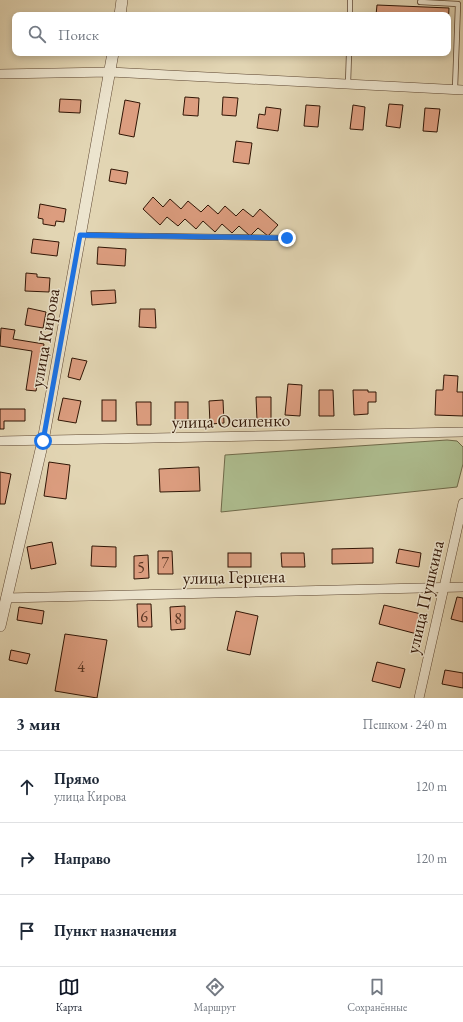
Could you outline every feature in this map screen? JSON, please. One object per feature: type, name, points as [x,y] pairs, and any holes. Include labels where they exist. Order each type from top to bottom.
[{"type":"street","points":[[120,12],[122,0]]},
{"type":"street","name":"улица Кирова","points":[[0,626],[43,441],[113,56]]},
{"type":"street","points":[[0,74],[110,72],[459,90]]},
{"type":"street","name":"улица Осипенко","points":[[0,441],[463,432]]},
{"type":"street","name":"улица Пушкина","points":[[419,698],[463,504]]},
{"type":"street","name":"улица Герцена","points":[[6,598],[463,587]]},
{"type":"lane","points":[[350,0],[350,12]]},
{"type":"lane","points":[[420,2],[458,4],[459,90]]},
{"type":"lane","points":[[348,56],[348,84]]},
{"type":"lane","points":[[80,235],[287,238]]},
{"type":"green space","points":[[447,440],[457,441],[463,447],[463,464],[457,487],[221,512],[225,455]]},
{"type":"building","points":[[377,5],[449,8],[449,12],[376,12]]},
{"type":"building","points":[[185,97],[199,98],[198,116],[183,115]]},
{"type":"building","points":[[223,97],[238,98],[236,116],[222,115]]},
{"type":"building","points":[[60,99],[81,100],[80,113],[59,112]]},
{"type":"building","points":[[125,100],[140,103],[134,137],[119,134]]},
{"type":"building","points":[[389,104],[403,105],[400,128],[386,126]]},
{"type":"building","points":[[306,105],[320,106],[318,127],[304,126]]},
{"type":"building","points":[[353,105],[365,107],[363,130],[350,129]]},
{"type":"building","points":[[266,107],[281,109],[278,131],[257,128],[259,114],[265,115]]},
{"type":"building","points":[[425,108],[440,109],[437,132],[423,131]]},
{"type":"building","points":[[236,141],[252,143],[249,164],[233,162]]},
{"type":"building","points":[[111,169],[128,172],[126,184],[109,181]]},
{"type":"building","points":[[153,197],[163,207],[170,199],[181,209],[188,201],[201,212],[208,205],[218,214],[225,206],[236,216],[243,209],[253,217],[260,209],[278,225],[268,236],[258,228],[250,236],[239,226],[232,233],[222,224],[215,232],[203,221],[196,229],[185,219],[178,226],[167,217],[160,225],[143,209]]},
{"type":"building","points":[[40,204],[66,209],[64,222],[56,221],[55,226],[43,224],[43,219],[38,218]]},
{"type":"building","points":[[33,239],[59,242],[57,256],[31,253]]},
{"type":"building","points":[[98,247],[126,249],[125,266],[97,264]]},
{"type":"building","points":[[26,273],[37,274],[37,277],[50,278],[49,292],[25,291]]},
{"type":"building","points":[[115,290],[116,303],[92,305],[91,291]]},
{"type":"building","points":[[28,308],[46,312],[43,328],[25,325]]},
{"type":"building","points":[[140,309],[155,309],[156,328],[139,327]]},
{"type":"building","points":[[1,328],[15,330],[13,339],[44,344],[36,391],[26,390],[32,351],[0,346]]},
{"type":"building","points":[[72,358],[87,361],[80,380],[68,377]]},
{"type":"building","points":[[444,375],[458,376],[457,392],[463,392],[463,416],[435,415],[436,390],[443,390]]},
{"type":"building","points":[[288,384],[302,385],[300,416],[285,415]]},
{"type":"building","points":[[319,390],[333,390],[334,416],[319,416]]},
{"type":"building","points":[[353,390],[368,390],[368,392],[376,392],[376,402],[368,402],[368,414],[354,415]]},
{"type":"building","points":[[256,397],[271,397],[271,420],[257,420]]},
{"type":"building","points":[[63,398],[81,401],[76,423],[58,420]]},
{"type":"building","points":[[102,400],[116,400],[116,421],[102,421]]},
{"type":"building","points":[[223,400],[224,423],[210,424],[209,401]]},
{"type":"building","points":[[136,402],[151,402],[151,425],[137,425]]},
{"type":"building","points":[[175,402],[188,402],[188,423],[175,423]]},
{"type":"building","points":[[0,409],[25,409],[25,421],[4,421],[4,429],[0,429]]},
{"type":"building","points":[[49,462],[70,465],[66,499],[44,496]]},
{"type":"building","points":[[199,467],[200,491],[160,492],[159,469]]},
{"type":"building","points":[[0,472],[11,474],[5,504],[0,504]]},
{"type":"building","points":[[52,542],[56,564],[31,569],[27,547]]},
{"type":"building","points":[[92,546],[116,547],[116,567],[91,566]]},
{"type":"building","points":[[373,548],[373,563],[332,564],[332,549]]},
{"type":"building","points":[[399,549],[421,553],[419,567],[396,563]]},
{"type":"building","points":[[158,551],[172,551],[173,574],[158,574]]},
{"type":"building","points":[[228,553],[251,553],[251,567],[228,567]]},
{"type":"building","points":[[281,553],[304,553],[305,567],[282,567]]},
{"type":"building","points":[[148,555],[149,578],[134,579],[134,556]]},
{"type":"building","points":[[457,597],[463,598],[463,622],[451,619]]},
{"type":"building","points":[[137,604],[151,604],[152,627],[138,627]]},
{"type":"building","points":[[384,605],[421,614],[417,634],[379,624]]},
{"type":"building","points":[[185,606],[185,629],[171,630],[170,607]]},
{"type":"building","points":[[19,607],[44,611],[42,624],[17,620]]},
{"type":"building","points":[[236,611],[258,616],[250,655],[227,650]]},
{"type":"building","points":[[65,634],[107,640],[97,698],[55,691]]},
{"type":"building","points":[[11,650],[30,654],[27,664],[9,660]]},
{"type":"building","points":[[377,662],[405,669],[400,688],[372,681]]},
{"type":"building","points":[[445,670],[463,673],[463,688],[442,684]]},
{"type":"route","points":[[43,441],[80,235],[287,238]]}]
